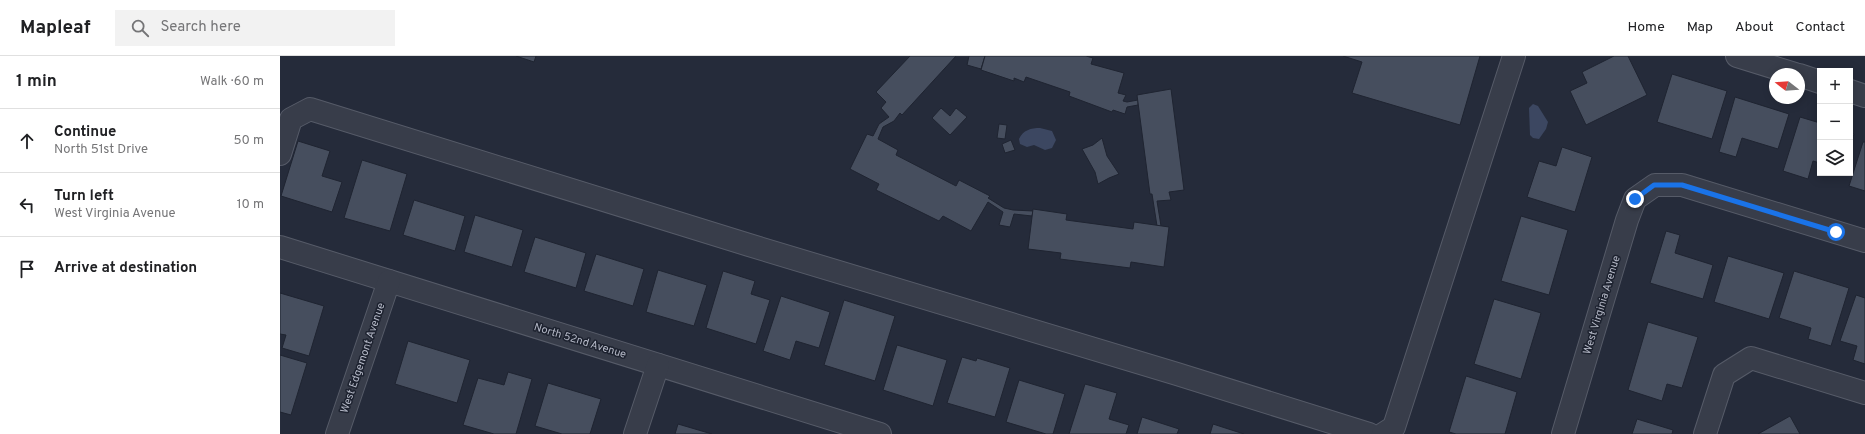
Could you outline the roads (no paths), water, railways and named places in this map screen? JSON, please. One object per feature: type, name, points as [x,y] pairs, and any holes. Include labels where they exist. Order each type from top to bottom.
[{"type":"street","points":[[1383,434],[1394,427],[1514,56]]},
{"type":"street","points":[[1737,56],[1776,68]]},
{"type":"street","points":[[1805,77],[1817,81]]},
{"type":"street","points":[[1853,92],[1865,96]]},
{"type":"street","points":[[280,154],[291,119],[310,109],[741,243],[1177,374],[1369,434]]},
{"type":"street","name":"West Virginia Avenue","points":[[1563,434],[1627,220],[1635,199],[1654,185],[1682,185],[1865,241]]},
{"type":"street","name":"North 52nd Avenue","points":[[280,247],[880,434]]},
{"type":"street","name":"West Edgemont Avenue","points":[[337,434],[389,281]]},
{"type":"street","points":[[1705,434],[1724,375],[1751,358],[1865,393]]},
{"type":"street","points":[[635,434],[658,365]]},
{"type":"water","points":[[1533,104],[1538,106],[1548,122],[1546,129],[1539,139],[1533,138],[1530,135],[1529,108]]},
{"type":"water","points":[[1033,128],[1052,131],[1056,140],[1052,148],[1045,150],[1034,145],[1027,147],[1020,144],[1019,139],[1025,132]]}]
